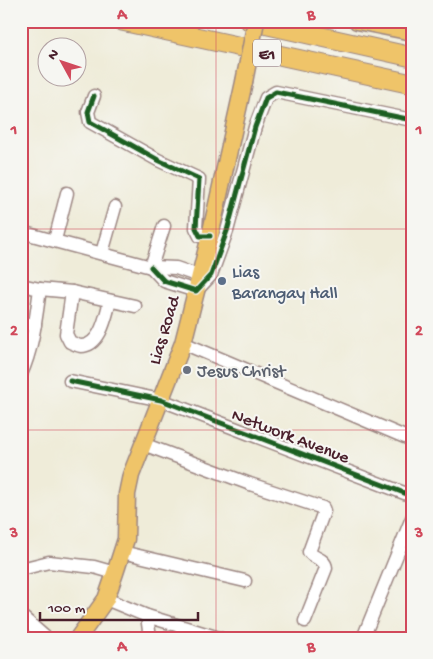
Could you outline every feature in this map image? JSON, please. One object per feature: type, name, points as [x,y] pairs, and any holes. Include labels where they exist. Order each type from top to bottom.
[{"type":"highway","name":"E1","points":[[122,21],[412,84]]},
{"type":"highway","name":"E1","points":[[250,21],[412,57]]},
{"type":"main road","name":"Lias Road","points":[[78,638],[106,599],[126,539],[128,494],[131,475],[183,342],[210,236],[256,21]]},
{"type":"main road","points":[[357,21],[412,32]]},
{"type":"street","points":[[21,232],[151,267],[164,281],[198,283],[211,275],[227,231],[255,127],[266,98],[276,92],[412,120]]},
{"type":"street","points":[[94,96],[88,112],[90,122],[158,160],[198,179],[196,228],[200,236],[210,236]]},
{"type":"street","points":[[55,240],[67,193]]},
{"type":"street","points":[[102,253],[115,206]]},
{"type":"street","points":[[151,267],[164,226]]},
{"type":"street","points":[[21,285],[72,292],[135,306]]},
{"type":"street","points":[[21,374],[35,325],[40,289]]},
{"type":"street","points":[[72,292],[66,334],[70,342],[82,346],[93,342],[100,333],[110,301]]},
{"type":"street","points":[[21,323],[35,325]]},
{"type":"street","points":[[183,342],[412,440]]},
{"type":"street","name":"Network Avenue","points":[[70,382],[161,400],[412,496]]},
{"type":"street","points":[[143,444],[250,484],[324,508],[309,552],[322,560],[326,568],[305,621]]},
{"type":"street","points":[[364,638],[412,518]]},
{"type":"street","points":[[122,552],[245,581]]},
{"type":"street","points":[[21,569],[49,562],[94,567],[115,573]]},
{"type":"street","points":[[106,599],[147,616],[219,638]]},
{"type":"street","points":[[21,616],[46,638]]},
{"type":"street","points":[[147,616],[150,638]]},
{"type":"cycle path","points":[[151,267],[164,281],[196,291],[211,275],[227,231],[255,127],[266,98],[276,92],[412,120]]},
{"type":"cycle path","points":[[94,96],[88,112],[90,122],[158,160],[199,179],[196,228],[200,236],[210,236]]},
{"type":"cycle path","points":[[70,381],[161,400],[412,496]]},
{"type":"place","name":"Lias Barangay Hall","points":[[222,281]]},
{"type":"place","name":"Jesus Christ","points":[[187,370]]}]
